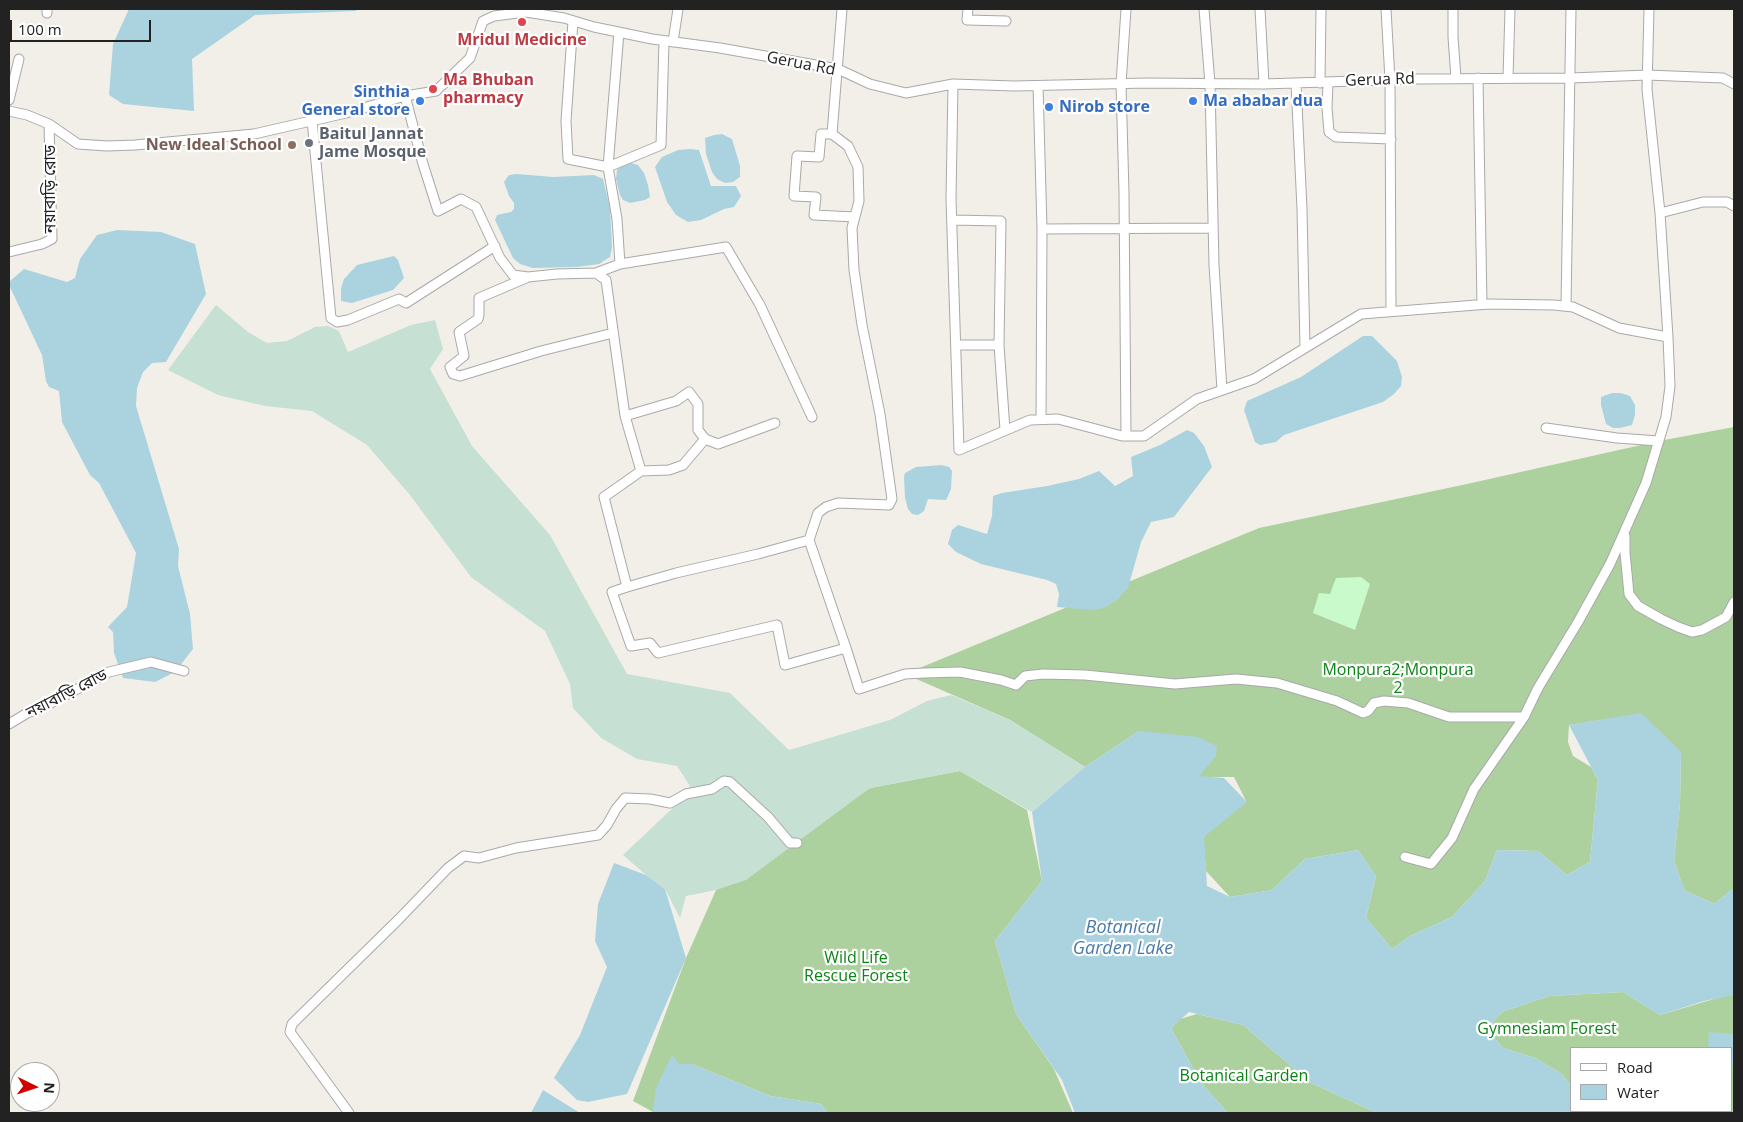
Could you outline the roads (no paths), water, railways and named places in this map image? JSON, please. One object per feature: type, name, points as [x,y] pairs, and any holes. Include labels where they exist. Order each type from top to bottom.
[{"type":"street","points":[[573,21],[566,121],[568,159],[608,168],[661,145],[669,41],[678,9]]},
{"type":"street","points":[[832,134],[842,9]]},
{"type":"street","points":[[968,9],[967,20],[1006,21]]},
{"type":"street","points":[[1126,9],[1121,84],[1126,436]]},
{"type":"street","points":[[1204,9],[1210,84],[1213,228],[1222,390]]},
{"type":"street","points":[[1260,9],[1264,84]]},
{"type":"street","points":[[1321,9],[1324,83],[1329,132],[1336,137],[1391,139]]},
{"type":"street","points":[[1386,9],[1391,139],[1391,311]]},
{"type":"street","points":[[1453,9],[1456,78]]},
{"type":"street","points":[[1508,78],[1510,9]]},
{"type":"street","points":[[1566,306],[1571,9]]},
{"type":"street","points":[[1405,857],[1431,864],[1452,838],[1474,789],[1524,717],[1538,688],[1610,564],[1646,483],[1666,417],[1670,386],[1668,336],[1660,213],[1649,122],[1647,75],[1649,9]]},
{"type":"street","name":"Gerua Rd","points":[[9,111],[27,115],[49,124],[78,144],[107,146],[183,142],[254,134],[346,113],[406,96],[436,91],[470,58],[483,21],[494,16],[526,12],[619,32],[838,69],[870,84],[906,93],[953,84],[1038,86],[1264,84],[1647,75],[1723,78],[1734,84]]},
{"type":"street","points":[[619,32],[608,168],[617,219],[620,264]]},
{"type":"street","points":[[9,100],[18,59]]},
{"type":"street","points":[[1478,78],[1482,304]]},
{"type":"street","points":[[1296,83],[1302,209],[1305,348]]},
{"type":"street","points":[[953,84],[952,220],[960,450],[1030,420],[1058,419],[1126,436],[1144,436],[1197,399],[1254,379],[1361,314],[1482,304],[1566,306],[1573,307],[1619,328],[1668,336]]},
{"type":"street","points":[[1038,86],[1042,229],[1041,420]]},
{"type":"street","points":[[406,96],[422,164],[438,211],[462,199],[476,207],[500,258],[513,275],[528,277],[596,273],[620,264],[726,247],[760,305],[812,417]]},
{"type":"street","points":[[312,120],[331,318],[337,322],[348,320],[399,299],[406,303],[495,246]]},
{"type":"street","name":"নয়াবাড়ি রোড","points":[[9,252],[42,244],[52,239],[49,124]]},
{"type":"street","points":[[855,217],[814,215],[816,197],[794,196],[797,156],[819,157],[821,134],[832,134],[848,146],[858,167],[859,201],[855,217],[852,228],[854,270],[892,499],[889,505],[838,503],[826,507],[818,513],[809,540],[859,689],[905,674],[960,672],[1016,685],[1025,676],[1043,674],[1085,675],[1175,684],[1236,679],[1277,683],[1337,700],[1363,713],[1368,711],[1374,703],[1384,701],[1408,703],[1449,718],[1524,717]]},
{"type":"street","points":[[1660,213],[1703,202],[1727,202],[1734,206]]},
{"type":"street","points":[[952,220],[1001,221],[1000,345],[1005,430]]},
{"type":"street","points":[[1042,229],[1213,228]]},
{"type":"street","points":[[596,273],[606,280],[626,416],[642,471]]},
{"type":"street","points":[[528,277],[479,298],[480,315],[478,319],[459,332],[464,356],[450,367],[453,374],[460,376],[541,351],[613,333]]},
{"type":"street","points":[[956,345],[1000,345]]},
{"type":"street","points":[[626,416],[676,401],[689,392],[698,404],[698,430],[704,439],[718,444],[776,423]]},
{"type":"street","points":[[1546,428],[1617,438],[1659,441]]},
{"type":"street","points":[[627,587],[604,497],[642,471],[670,470],[683,465],[704,439]]},
{"type":"street","points":[[1625,530],[1629,594],[1638,606],[1661,619],[1692,632],[1702,630],[1726,616],[1734,602]]},
{"type":"street","points":[[809,540],[676,573],[612,592],[631,646],[650,643],[658,654],[777,625],[785,665],[846,648]]},
{"type":"street","name":"নয়াবাড়ি রোড","points":[[9,724],[109,672],[151,662],[184,671]]},
{"type":"street","points":[[349,1113],[290,1032],[292,1024],[399,920],[448,868],[464,856],[479,858],[516,848],[598,835],[625,798],[650,799],[670,803],[686,794],[712,789],[724,781],[730,782],[768,817],[790,843],[797,843]]},
{"type":"water","points":[[129,9],[358,9],[356,11],[255,15],[192,59],[194,111],[123,104],[109,95],[113,44]]},
{"type":"water","points":[[722,134],[732,139],[740,166],[740,177],[733,182],[725,183],[717,179],[712,172],[706,154],[705,138]]},
{"type":"water","points":[[678,150],[699,150],[711,186],[736,186],[741,196],[734,207],[724,209],[701,220],[688,222],[676,215],[667,202],[655,167],[662,157]]},
{"type":"water","points":[[631,163],[638,165],[644,173],[650,197],[630,203],[623,200],[620,195],[616,179],[617,170],[622,165]]},
{"type":"water","points":[[509,175],[553,177],[594,175],[603,179],[610,208],[612,247],[610,257],[599,264],[577,267],[533,268],[520,264],[513,258],[495,220],[497,215],[511,212],[514,209],[514,203],[509,196],[504,182]]},
{"type":"water","points":[[117,230],[161,232],[195,244],[206,294],[166,362],[152,363],[143,372],[137,388],[136,406],[179,549],[178,566],[190,614],[193,649],[175,672],[155,682],[123,678],[114,653],[113,632],[108,627],[127,607],[136,553],[99,483],[90,475],[62,422],[59,391],[49,387],[46,381],[42,355],[9,285],[9,282],[24,269],[67,282],[75,278],[80,259],[97,235]]},
{"type":"water","points":[[394,256],[398,260],[404,278],[393,290],[352,303],[341,301],[341,288],[344,279],[357,265]]},
{"type":"water","points":[[1363,336],[1372,336],[1397,361],[1402,377],[1401,386],[1394,394],[1383,402],[1284,435],[1276,442],[1260,445],[1255,442],[1244,410],[1247,401],[1301,377]]},
{"type":"water","points":[[1612,393],[1630,396],[1635,405],[1632,425],[1613,428],[1606,424],[1601,397]]},
{"type":"water","points":[[1187,430],[1194,433],[1204,446],[1212,467],[1174,517],[1151,522],[1141,542],[1128,588],[1117,600],[1104,608],[1092,610],[1057,607],[1059,594],[1056,584],[1047,580],[981,564],[956,552],[948,544],[952,530],[958,525],[987,534],[992,516],[993,496],[1079,479],[1099,471],[1115,486],[1133,476],[1131,457],[1160,445]]},
{"type":"water","points":[[941,465],[949,467],[952,471],[951,489],[946,500],[928,499],[924,511],[918,515],[912,514],[908,509],[905,498],[905,473],[916,467]]},
{"type":"water","name":"Botanical Garden Lake","points":[[1641,713],[1681,752],[1680,803],[1674,860],[1684,890],[1714,904],[1734,888],[1734,995],[1704,1001],[1660,1015],[1623,992],[1549,996],[1502,1012],[1487,1029],[1503,1048],[1535,1058],[1562,1074],[1570,1084],[1570,1112],[1594,1113],[1377,1113],[1311,1083],[1243,1025],[1189,1012],[1171,1028],[1201,1083],[1228,1113],[1075,1113],[1062,1080],[1016,1014],[995,941],[1042,881],[1032,812],[1085,767],[1139,731],[1198,737],[1217,746],[1216,756],[1199,776],[1224,778],[1247,802],[1204,837],[1207,886],[1230,897],[1272,890],[1305,859],[1358,850],[1376,876],[1366,918],[1392,949],[1410,936],[1452,917],[1485,881],[1497,850],[1538,851],[1567,875],[1590,862],[1598,780],[1569,725]]},
{"type":"water","points":[[614,863],[646,875],[665,889],[686,958],[627,1094],[588,1102],[577,1100],[554,1078],[580,1035],[607,967],[595,941],[598,904]]},
{"type":"water","points":[[1709,1032],[1734,1034],[1734,1066],[1733,1047],[1708,1047]]},
{"type":"water","points":[[672,1055],[679,1064],[692,1064],[770,1096],[821,1104],[828,1113],[654,1113],[656,1088]]},
{"type":"water","points":[[543,1090],[580,1113],[531,1113]]},
{"type":"place","name":"Mridul Medicine","points":[[522,22]]},
{"type":"place","name":"Ma Bhuban pharmacy","points":[[433,89]]},
{"type":"place","name":"Sinthia General store","points":[[420,101]]},
{"type":"place","name":"Ma ababar dua","points":[[1193,101]]},
{"type":"place","name":"Nirob store","points":[[1049,107]]},
{"type":"place","name":"Baitul Jannat Jame Mosque","points":[[309,143]]},
{"type":"place","name":"New Ideal School","points":[[292,145]]},
{"type":"park label","name":"Monpura2;Monpura 2","points":[[1398,679]]},
{"type":"park label","name":"Wild Life Rescue Forest","points":[[856,967]]},
{"type":"park label","name":"Gymnesiam Forest","points":[[1547,1029]]},
{"type":"park label","name":"Botanical Garden","points":[[1244,1076]]}]
